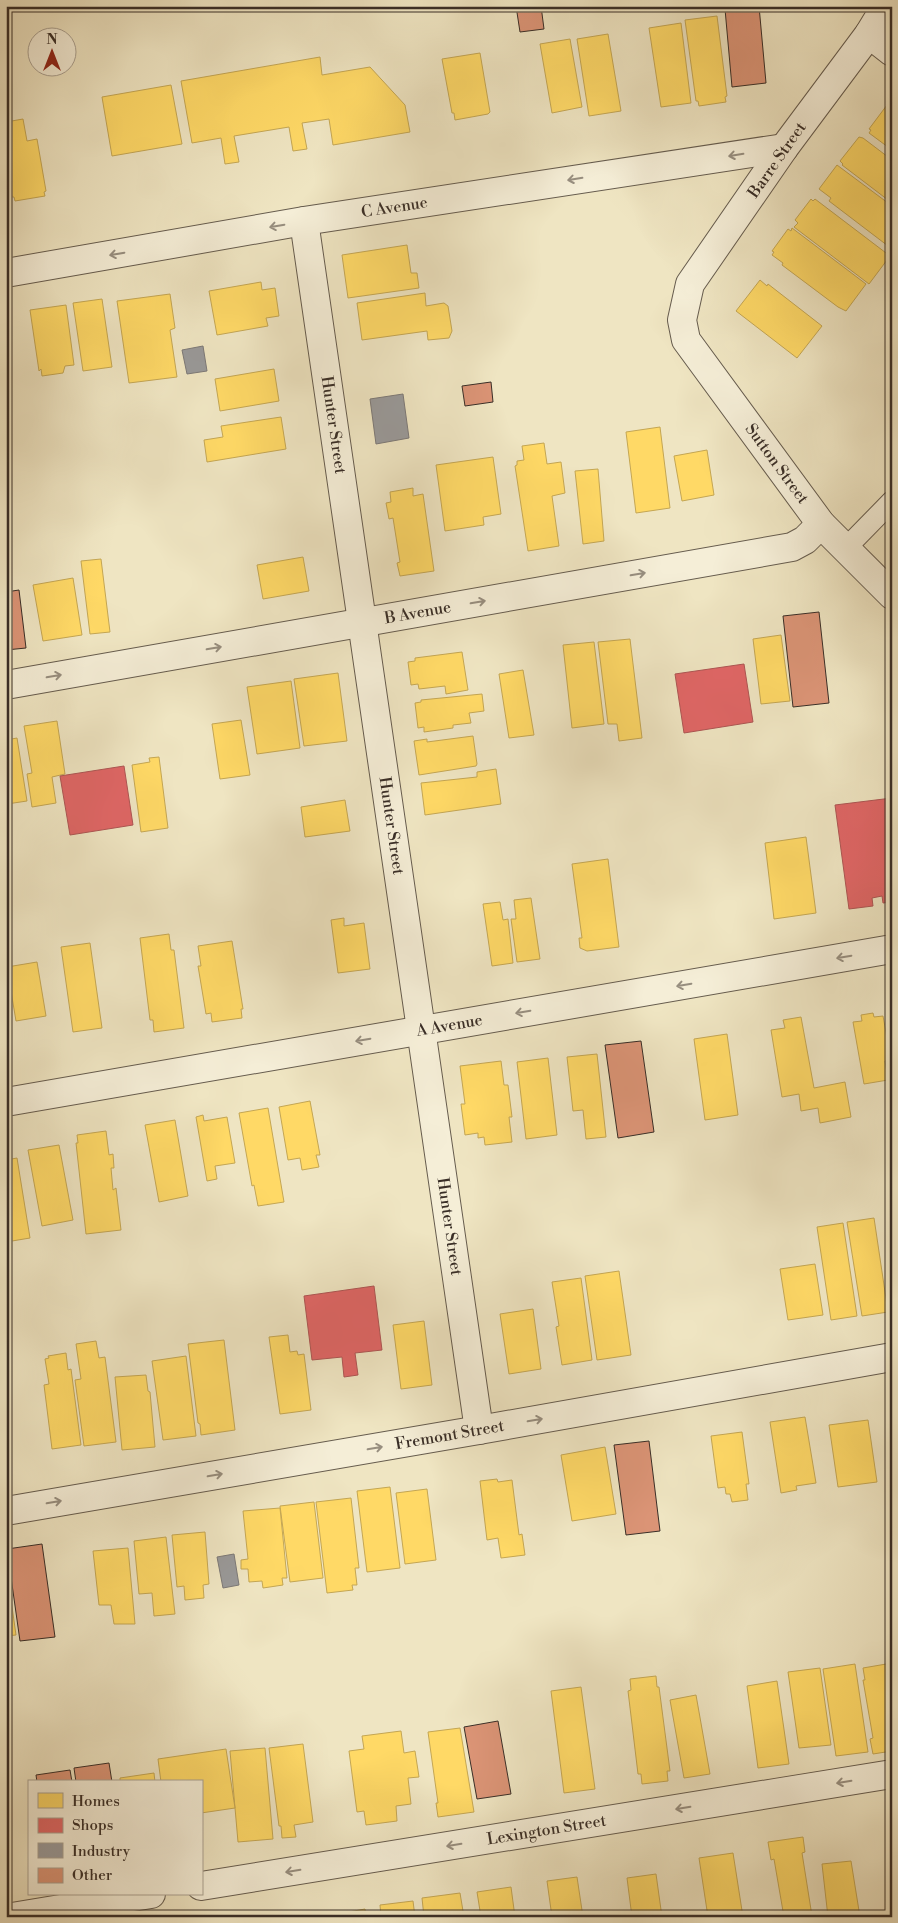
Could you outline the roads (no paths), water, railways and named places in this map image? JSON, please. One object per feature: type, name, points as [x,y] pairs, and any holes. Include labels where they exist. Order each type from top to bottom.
[{"type":"street","name":"Barre Street","points":[[682,320],[690,284],[784,148],[868,34],[886,6]]},
{"type":"street","points":[[868,34],[892,52]]},
{"type":"street","name":"C Avenue","points":[[6,273],[304,221],[784,148]]},
{"type":"street","name":"Hunter Street","points":[[304,221],[479,1430]]},
{"type":"street","name":"Sutton Street","points":[[682,320],[686,340],[821,524],[892,595]]},
{"type":"street","name":"B Avenue","points":[[6,685],[792,547],[806,540],[821,524]]},
{"type":"street","name":"A Avenue","points":[[6,1102],[892,949]]},
{"type":"street","name":"Fremont Street","points":[[6,1511],[892,1357]]},
{"type":"street","name":"Lexington Street","points":[[202,1886],[892,1774]]},
{"type":"street","points":[[12,1917],[139,1896]]},
{"type":"lane","points":[[846,548],[892,502]]}]
